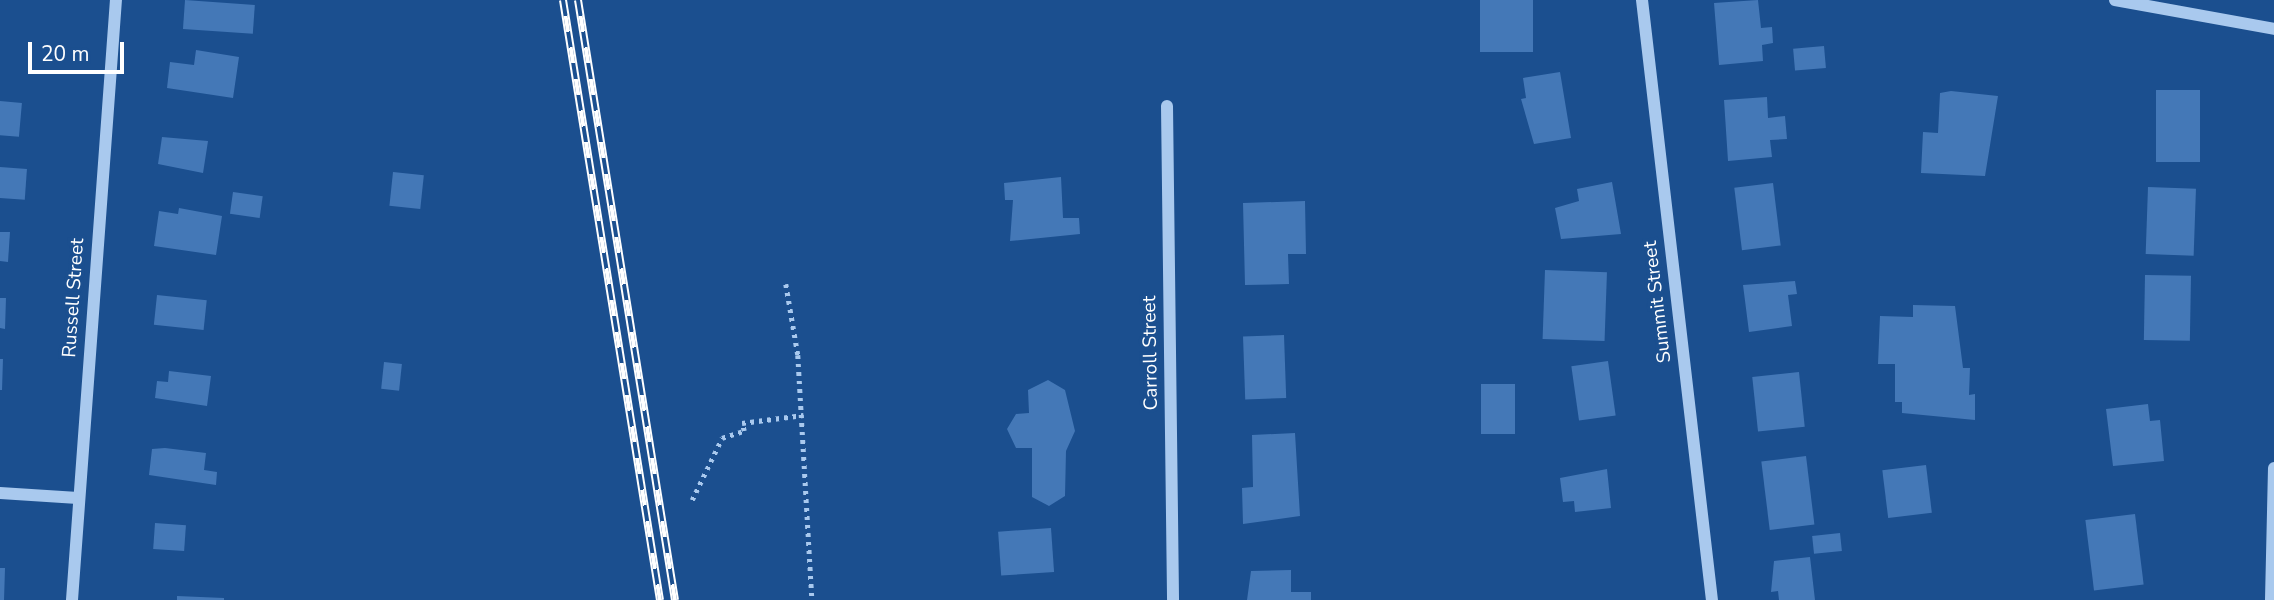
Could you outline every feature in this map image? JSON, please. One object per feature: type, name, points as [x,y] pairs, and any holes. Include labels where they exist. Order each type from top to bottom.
[{"type":"street","name":"Russell Street","points":[[72,600],[116,0]]},
{"type":"street","name":"Summit Street","points":[[1642,0],[1712,600]]},
{"type":"street","points":[[2115,0],[2274,29]]},
{"type":"street","name":"Carroll Street","points":[[1167,106],[1173,600]]},
{"type":"street","points":[[2271,600],[2274,468]]},
{"type":"street","points":[[0,493],[78,498]]},
{"type":"path","points":[[786,284],[803,415],[812,600]]},
{"type":"path","points":[[692,500],[722,438],[744,431],[742,423],[803,415]]},
{"type":"building","points":[[185,0],[255,5],[253,34],[183,29]]},
{"type":"building","points":[[1480,0],[1533,0],[1533,52],[1480,52]]},
{"type":"building","points":[[1758,0],[1761,28],[1772,27],[1773,43],[1762,45],[1763,61],[1719,65],[1714,3]]},
{"type":"building","points":[[1824,46],[1826,68],[1795,71],[1793,49]]},
{"type":"building","points":[[196,50],[239,57],[233,98],[167,88],[170,62],[194,65]]},
{"type":"building","points":[[1560,72],[1571,138],[1534,144],[1521,99],[1526,98],[1523,78]]},
{"type":"building","points":[[2156,90],[2200,90],[2200,162],[2156,162]]},
{"type":"building","points":[[1951,91],[1998,96],[1985,176],[1921,173],[1923,132],[1938,133],[1940,93]]},
{"type":"building","points":[[1767,97],[1768,118],[1785,116],[1787,139],[1770,140],[1772,157],[1728,161],[1724,100]]},
{"type":"building","points":[[0,101],[22,103],[19,137],[0,135]]},
{"type":"building","points":[[162,137],[208,141],[203,173],[158,164]]},
{"type":"building","points":[[0,167],[27,169],[25,200],[0,198]]},
{"type":"building","points":[[393,172],[424,175],[420,209],[389,206]]},
{"type":"building","points":[[1061,177],[1063,218],[1079,218],[1080,234],[1010,241],[1013,200],[1005,200],[1004,183]]},
{"type":"building","points":[[1612,182],[1621,234],[1561,239],[1555,208],[1579,201],[1577,189]]},
{"type":"building","points":[[1773,183],[1781,246],[1742,250],[1734,188]]},
{"type":"building","points":[[2148,187],[2196,189],[2194,256],[2146,254]]},
{"type":"building","points":[[233,192],[263,196],[260,218],[230,214]]},
{"type":"building","points":[[1305,201],[1306,254],[1288,254],[1289,284],[1245,285],[1243,203]]},
{"type":"building","points":[[179,208],[222,216],[216,255],[154,246],[159,211],[178,214]]},
{"type":"building","points":[[0,232],[10,232],[8,262],[0,261]]},
{"type":"building","points":[[1545,270],[1607,272],[1605,341],[1543,339]]},
{"type":"building","points":[[2145,275],[2191,276],[2190,341],[2144,340]]},
{"type":"building","points":[[1795,281],[1797,294],[1788,295],[1792,326],[1749,332],[1743,285]]},
{"type":"building","points":[[157,295],[207,300],[204,330],[154,325]]},
{"type":"building","points":[[0,298],[6,298],[5,329],[0,328]]},
{"type":"building","points":[[1913,305],[1955,306],[1963,368],[1970,368],[1969,395],[1975,394],[1975,420],[1902,413],[1902,402],[1895,402],[1895,364],[1878,364],[1880,316],[1913,317]]},
{"type":"building","points":[[1284,335],[1286,398],[1245,399],[1243,336]]},
{"type":"building","points":[[0,359],[3,359],[2,390],[0,390]]},
{"type":"building","points":[[1608,361],[1616,415],[1579,421],[1571,366]]},
{"type":"building","points":[[384,362],[402,364],[399,391],[381,389]]},
{"type":"building","points":[[169,371],[211,376],[207,406],[155,398],[157,381],[168,382]]},
{"type":"building","points":[[1799,372],[1805,427],[1758,432],[1752,377]]},
{"type":"building","points":[[1048,380],[1065,390],[1075,431],[1066,451],[1065,496],[1049,506],[1032,497],[1032,448],[1016,448],[1007,429],[1016,414],[1029,413],[1028,390]]},
{"type":"building","points":[[1481,384],[1515,384],[1515,434],[1481,434]]},
{"type":"building","points":[[2148,404],[2150,421],[2160,420],[2164,461],[2113,466],[2106,409]]},
{"type":"building","points":[[1295,433],[1300,516],[1243,524],[1242,488],[1253,487],[1252,435]]},
{"type":"building","points":[[152,449],[206,453],[204,470],[217,472],[216,485],[149,475]]},
{"type":"building","points":[[1806,456],[1814,524],[1770,530],[1761,461]]},
{"type":"building","points":[[1926,465],[1932,513],[1888,518],[1882,470]]},
{"type":"building","points":[[1607,469],[1611,508],[1575,512],[1574,501],[1563,502],[1560,478]]},
{"type":"building","points":[[2135,514],[2144,584],[2094,591],[2085,520]]},
{"type":"building","points":[[155,523],[186,525],[184,551],[153,549]]},
{"type":"building","points":[[1051,528],[1054,572],[1001,576],[998,532]]},
{"type":"building","points":[[1840,533],[1842,551],[1814,554],[1812,536]]},
{"type":"building","points":[[1810,557],[1815,600],[1779,600],[1778,591],[1771,592],[1774,561]]},
{"type":"building","points":[[0,568],[5,568],[4,600],[0,600]]},
{"type":"building","points":[[1291,570],[1291,592],[1311,592],[1311,600],[1247,600],[1251,571]]},
{"type":"building","points":[[177,596],[224,598],[224,600],[177,600]]},
{"type":"railway","points":[[563,0],[660,600]]},
{"type":"railway","points":[[578,0],[675,600]]}]
